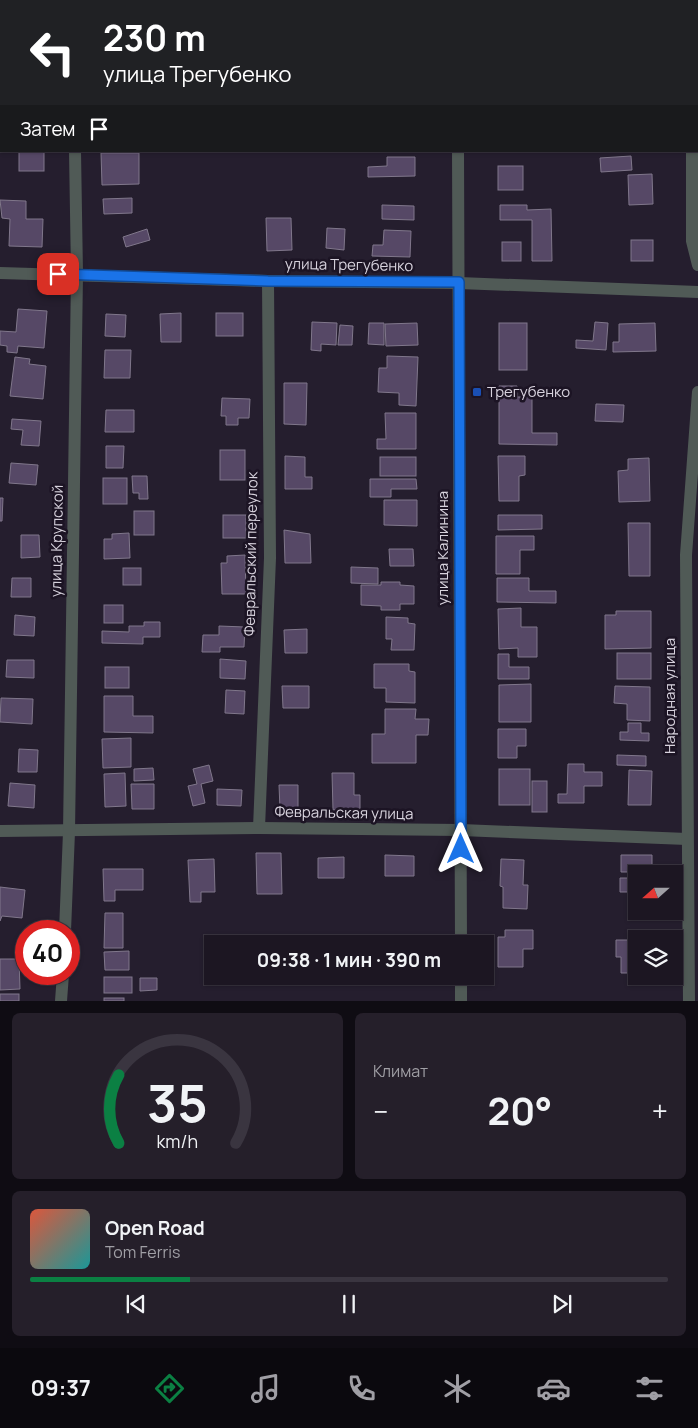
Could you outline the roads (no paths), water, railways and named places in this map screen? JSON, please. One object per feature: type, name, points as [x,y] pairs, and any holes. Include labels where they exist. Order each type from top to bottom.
[{"type":"street","name":"улица Крупской","points":[[65,920],[69,832],[77,274],[75,152]]},
{"type":"street","name":"улица Калинина","points":[[458,152],[461,935]]},
{"type":"street","points":[[692,152],[695,240],[698,265]]},
{"type":"street","name":"улица Трегубенко","points":[[0,273],[268,281],[459,282],[698,292]]},
{"type":"street","name":"Февральский переулок","points":[[259,828],[270,558],[268,281]]},
{"type":"street","name":"Народная улица","points":[[689,1000],[693,879],[687,839],[692,555],[698,392]]},
{"type":"street","name":"Февральская улица","points":[[0,831],[69,832],[259,828],[461,830],[687,839]]},
{"type":"street","points":[[62,1000],[63,985]]},
{"type":"street","points":[[461,985],[461,1000]]},
{"type":"place","name":"Трегубенко","points":[[477,392]]}]
